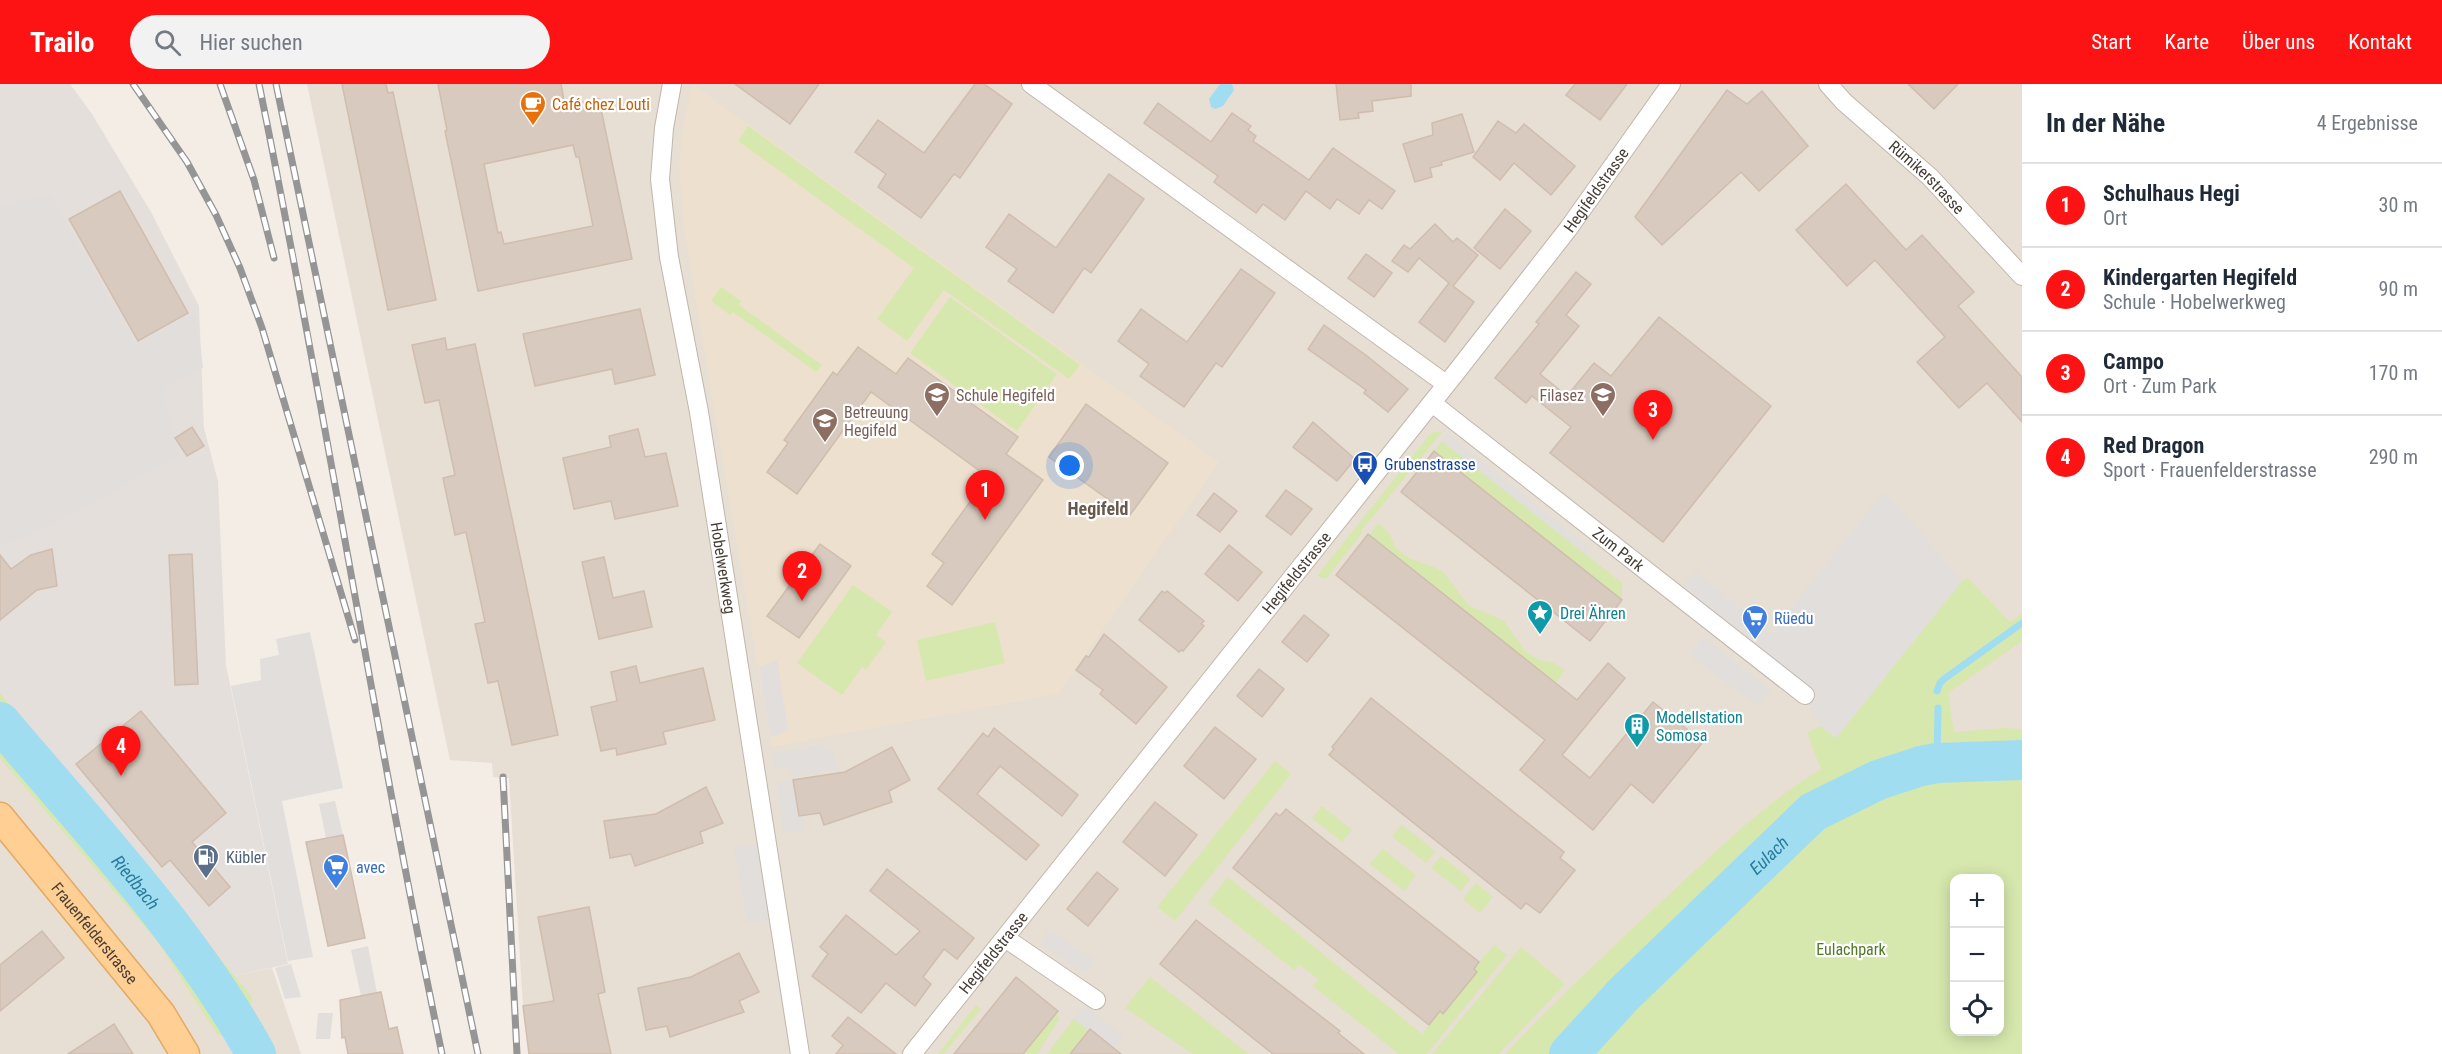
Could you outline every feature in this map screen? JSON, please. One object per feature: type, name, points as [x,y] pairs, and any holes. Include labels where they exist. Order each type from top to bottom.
[{"type":"main road","name":"Frauenfelderstrasse","points":[[0,817],[161,1014],[185,1054]]},
{"type":"street","name":"Hobelwerkweg","points":[[672,84],[664,128],[660,178],[669,257],[699,412],[800,1054]]},
{"type":"street","points":[[1031,84],[1446,384]]},
{"type":"street","name":"Hegifeldstrasse","points":[[912,1054],[1432,403],[1568,229],[1671,84]]},
{"type":"street","name":"Rümikerstrasse","points":[[1828,84],[1844,102],[1930,177],[2022,276]]},
{"type":"street","name":"Zum Park","points":[[1432,403],[1805,695]]},
{"type":"street","points":[[1005,938],[1096,1000]]},
{"type":"shaded area","points":[[0,84],[70,84],[92,114],[151,212],[199,306],[204,428],[218,481],[226,665],[288,964],[233,976],[0,722]]},
{"type":"shaded area","points":[[307,84],[2022,84],[2022,1054],[530,1054],[523,1006],[509,778],[493,777],[492,763],[450,760]]},
{"type":"shaded area","name":"Schule Hegifeld","points":[[692,84],[1219,462],[1058,694],[771,747],[684,232],[679,165],[682,132]]},
{"type":"shaded area","points":[[51,196],[135,345],[196,311],[203,368],[163,390],[179,455],[50,527],[0,547],[0,205]]},
{"type":"shaded area","points":[[1447,434],[1591,549],[1587,555],[1442,441]]},
{"type":"shaded area","points":[[1883,493],[1897,505],[1962,581],[1836,738],[1820,726],[1805,695],[1677,594],[1695,571],[1771,633]]},
{"type":"shaded area","points":[[310,632],[343,788],[282,801],[313,957],[288,961],[231,686],[261,680],[260,659],[279,655],[276,639]]},
{"type":"shaded area","points":[[1703,637],[1770,690],[1758,706],[1690,655]]},
{"type":"shaded area","points":[[777,660],[788,731],[770,737],[759,667]]},
{"type":"shaded area","points":[[0,722],[233,976],[272,968],[301,1054],[0,1054]]},
{"type":"shaded area","points":[[823,745],[825,750],[831,748],[837,769],[794,777],[788,768],[775,769],[772,754]]},
{"type":"shaded area","points":[[794,779],[804,830],[784,833],[777,782]]},
{"type":"shaded area","points":[[335,801],[343,835],[326,838],[319,804]]},
{"type":"shaded area","points":[[766,842],[778,918],[748,923],[734,848]]},
{"type":"shaded area","points":[[1050,930],[1094,960],[1085,974],[1040,944]]},
{"type":"shaded area","points":[[368,946],[377,993],[361,996],[351,950]]},
{"type":"shaded area","points":[[291,964],[301,997],[285,999],[275,968]]},
{"type":"shaded area","points":[[1085,1006],[1123,1036],[1112,1049],[1074,1019]]},
{"type":"shaded area","points":[[318,1013],[333,1013],[330,1039],[316,1039]]},
{"type":"green space","points":[[748,126],[1080,365],[1069,379],[944,290],[907,341],[877,319],[914,268],[738,141]]},
{"type":"green space","points":[[721,287],[741,301],[739,305],[822,365],[816,372],[733,312],[730,315],[711,301]]},
{"type":"green space","points":[[950,297],[1057,374],[1017,431],[910,353]]},
{"type":"green space","points":[[1442,432],[1361,531],[1362,533],[1326,579],[1317,576],[1430,434]]},
{"type":"green space","points":[[1442,441],[1622,583],[1622,600],[1434,451]]},
{"type":"green space","points":[[1379,523],[1389,533],[1396,548],[1409,558],[1444,573],[1468,605],[1504,621],[1526,652],[1565,670],[1556,683],[1369,535]]},
{"type":"green space","name":"Eulachpark","points":[[1968,578],[2010,622],[2022,614],[2022,641],[1948,693],[1954,732],[2003,728],[2022,729],[2022,1054],[1505,1054],[1589,969],[1728,840],[1782,795],[1821,769],[1807,733],[1820,726],[1836,738],[1962,581]]},
{"type":"green space","points":[[853,585],[892,612],[876,635],[886,642],[866,670],[862,667],[842,695],[797,663]]},
{"type":"green space","points":[[995,622],[1005,663],[926,681],[917,640]]},
{"type":"green space","points":[[0,693],[252,997],[247,1022],[222,1036],[217,1034],[157,941],[0,758]]},
{"type":"green space","points":[[1275,761],[1291,774],[1175,921],[1157,907]]},
{"type":"green space","points":[[1322,806],[1352,830],[1342,842],[1312,818]]},
{"type":"green space","points":[[1402,825],[1435,851],[1426,863],[1392,836]]},
{"type":"green space","points":[[1383,849],[1416,875],[1404,891],[1370,864]]},
{"type":"green space","points":[[1441,856],[1470,879],[1461,891],[1431,868]]},
{"type":"green space","points":[[1228,877],[1422,1034],[1440,1011],[1443,1014],[1477,972],[1474,969],[1494,945],[1507,955],[1427,1054],[1399,1054],[1313,986],[1318,979],[1299,964],[1294,970],[1208,902]]},
{"type":"green space","points":[[1476,883],[1493,897],[1480,913],[1463,899]]},
{"type":"green space","points":[[1521,947],[1565,984],[1499,1054],[1432,1054]]},
{"type":"green space","points":[[1150,977],[1249,1054],[1193,1054],[1125,1008]]},
{"type":"green space","points":[[976,1005],[981,1009],[943,1054],[938,1054]]},
{"type":"green space","points":[[1056,1014],[1060,1018],[1037,1054],[1024,1054]]},
{"type":"green space","points":[[1074,1019],[1088,1030],[1069,1054],[1047,1054]]},
{"type":"water","points":[[1220,84],[1232,84],[1234,90],[1223,106],[1215,109],[1211,107],[1209,99]]},
{"type":"building","points":[[342,84],[386,84],[388,93],[393,92],[436,300],[388,310]]},
{"type":"building","points":[[438,84],[561,84],[565,106],[599,99],[632,259],[478,291],[445,131],[447,130]],"holes":[[[573,145],[576,157],[579,157],[593,226],[504,244],[501,232],[498,233],[484,164]]]},
{"type":"building","points":[[735,84],[819,84],[790,124]]},
{"type":"building","points":[[975,84],[984,84],[1012,104],[960,178],[954,174],[921,218],[878,187],[886,174],[855,152],[878,120],[924,153]]},
{"type":"building","points":[[1336,84],[1411,84],[1411,96],[1372,101],[1373,111],[1358,113],[1359,118],[1340,120]]},
{"type":"building","points":[[1575,84],[1627,84],[1600,120],[1566,95]]},
{"type":"building","points":[[1908,84],[1958,84],[1934,109]]},
{"type":"building","points":[[1727,90],[1747,104],[1762,91],[1808,146],[1759,191],[1741,172],[1662,245],[1635,217]]},
{"type":"building","points":[[1158,103],[1211,142],[1232,113],[1251,126],[1248,130],[1256,136],[1253,141],[1309,180],[1333,148],[1395,191],[1382,209],[1369,200],[1359,214],[1337,199],[1330,209],[1306,191],[1285,220],[1263,204],[1256,213],[1214,182],[1218,176],[1144,123]]},
{"type":"building","points":[[1462,114],[1474,152],[1441,162],[1442,165],[1430,168],[1432,177],[1415,182],[1403,144],[1433,135],[1432,123]]},
{"type":"building","points":[[1498,121],[1516,133],[1524,124],[1575,166],[1551,195],[1514,163],[1500,180],[1473,157]]},
{"type":"building","points":[[1109,174],[1144,199],[1091,273],[1084,268],[1053,313],[1008,281],[1017,269],[986,247],[1009,214],[1056,248]]},
{"type":"building","points":[[1846,184],[1906,250],[1922,235],[1974,292],[1958,306],[2022,377],[2022,422],[1987,383],[1959,408],[1917,362],[1945,337],[1875,260],[1847,286],[1796,230]]},
{"type":"building","points":[[120,191],[188,313],[138,341],[69,219]]},
{"type":"building","points":[[1505,209],[1531,231],[1500,269],[1474,248]]},
{"type":"building","points":[[1435,224],[1453,242],[1457,238],[1478,255],[1453,286],[1474,302],[1445,342],[1419,322],[1449,283],[1419,258],[1408,272],[1392,261],[1404,245],[1410,249]]},
{"type":"building","points":[[1366,254],[1392,273],[1374,297],[1348,278]]},
{"type":"building","points":[[1241,269],[1275,293],[1222,367],[1216,363],[1184,407],[1140,376],[1149,364],[1118,341],[1141,309],[1187,342]]},
{"type":"building","points":[[1576,272],[1591,284],[1566,315],[1579,326],[1540,374],[1567,396],[1594,363],[1611,376],[1659,317],[1771,406],[1663,542],[1550,453],[1571,427],[1532,396],[1526,403],[1495,378],[1539,324],[1536,322]]},
{"type":"building","points":[[640,309],[655,375],[615,384],[612,369],[535,386],[523,334]]},
{"type":"building","points":[[1324,325],[1408,389],[1388,412],[1364,393],[1366,390],[1308,349]]},
{"type":"building","points":[[445,338],[447,350],[475,344],[558,735],[512,745],[498,681],[488,683],[475,624],[485,622],[466,532],[455,535],[443,478],[455,475],[439,400],[425,403],[412,345]]},
{"type":"building","points":[[858,347],[896,374],[908,358],[1018,437],[1006,454],[1043,480],[952,605],[927,586],[944,563],[932,554],[988,477],[871,392],[797,494],[767,472],[788,443],[784,440],[833,372],[837,375]]},
{"type":"building","points":[[1086,404],[1168,463],[1130,515],[1049,457]]},
{"type":"building","points":[[1313,422],[1355,459],[1337,481],[1293,447]]},
{"type":"building","points":[[192,427],[204,446],[187,456],[175,438]]},
{"type":"building","points":[[638,429],[645,457],[666,453],[678,506],[615,519],[611,501],[574,509],[563,458],[611,447],[609,436]]},
{"type":"building","points":[[1434,451],[1622,600],[1590,641],[1401,492]]},
{"type":"building","points":[[1286,490],[1312,509],[1291,535],[1266,516]]},
{"type":"building","points":[[1214,493],[1237,511],[1220,532],[1197,515]]},
{"type":"building","points":[[1368,534],[1577,700],[1608,663],[1625,678],[1562,755],[1590,778],[1653,702],[1703,742],[1653,803],[1631,784],[1593,830],[1520,770],[1545,740],[1336,575]]},
{"type":"building","points":[[820,544],[851,566],[799,638],[767,616]]},
{"type":"building","points":[[1229,545],[1262,572],[1238,601],[1205,574]]},
{"type":"building","points":[[52,549],[57,586],[37,590],[0,620],[0,555],[11,569],[31,555]]},
{"type":"building","points":[[192,554],[198,684],[175,685],[169,555]]},
{"type":"building","points":[[604,557],[613,598],[644,591],[652,627],[599,639],[582,562]]},
{"type":"building","points":[[1162,591],[1165,593],[1167,591],[1204,621],[1201,624],[1204,626],[1183,651],[1179,652],[1139,620]]},
{"type":"building","points":[[1304,615],[1329,635],[1307,662],[1282,642]]},
{"type":"building","points":[[1104,634],[1167,687],[1136,724],[1100,694],[1103,690],[1076,670],[1086,656],[1089,657]]},
{"type":"building","points":[[636,666],[640,683],[703,668],[715,720],[663,732],[666,744],[617,755],[616,748],[601,751],[591,707],[617,701],[611,672]]},
{"type":"building","points":[[1259,669],[1284,689],[1262,717],[1237,696]]},
{"type":"building","points":[[1371,698],[1564,852],[1560,858],[1575,870],[1540,913],[1526,903],[1521,909],[1329,755],[1334,749],[1332,747]]},
{"type":"building","points":[[141,711],[226,813],[192,842],[230,887],[209,906],[170,860],[162,867],[76,764]]},
{"type":"building","points":[[1215,727],[1256,759],[1224,799],[1184,766]]},
{"type":"building","points":[[994,728],[1078,795],[1062,816],[1000,766],[977,794],[1039,845],[1026,860],[938,789],[983,733],[988,737]]},
{"type":"building","points":[[892,747],[910,780],[889,791],[892,802],[824,825],[820,813],[799,816],[793,780],[845,772]]},
{"type":"building","points":[[706,787],[723,823],[700,832],[703,843],[635,866],[631,854],[610,858],[604,821],[656,814]]},
{"type":"building","points":[[1155,802],[1197,835],[1165,876],[1123,842]]},
{"type":"building","points":[[1286,809],[1479,962],[1474,969],[1477,972],[1443,1014],[1440,1011],[1429,1025],[1233,868],[1276,813],[1280,816]]},
{"type":"building","name":"avec","points":[[343,835],[365,938],[328,946],[306,842]]},
{"type":"building","points":[[887,869],[974,938],[957,959],[944,949],[923,977],[931,984],[915,1006],[886,983],[861,1013],[812,976],[828,954],[820,947],[846,915],[896,955],[920,931],[870,891]]},
{"type":"building","points":[[1097,872],[1118,889],[1088,926],[1067,909]]},
{"type":"building","points":[[589,907],[605,992],[598,994],[611,1054],[529,1054],[523,1006],[554,1001],[538,917]]},
{"type":"building","points":[[1196,920],[1340,1031],[1338,1033],[1364,1054],[1273,1054],[1160,964]]},
{"type":"building","points":[[42,931],[64,958],[0,1011],[0,965]]},
{"type":"building","points":[[739,953],[759,992],[739,1001],[744,1012],[670,1037],[667,1026],[646,1030],[638,988],[691,977]]},
{"type":"building","points":[[1016,977],[1058,1011],[1023,1054],[954,1054]]},
{"type":"building","points":[[381,992],[389,1029],[397,1027],[403,1054],[348,1054],[345,1037],[342,1038],[340,1000]]},
{"type":"building","points":[[848,1017],[896,1054],[836,1054],[843,1045],[832,1036]]},
{"type":"building","points":[[114,1024],[133,1054],[68,1054]]},
{"type":"building","points":[[1090,1029],[1121,1054],[1070,1054]]},
{"type":"waterway","points":[[1937,691],[1944,679],[2022,623]]},
{"type":"waterway","points":[[1937,763],[1938,708]]},
{"type":"waterway","name":"Riedbach","points":[[0,722],[103,841],[170,924],[230,1010],[256,1054]]},
{"type":"waterway","name":"Eulach","points":[[1569,1054],[1623,995],[1813,812],[1878,780],[1921,766],[1937,763],[2022,760]]},
{"type":"railway","points":[[133,84],[187,162],[216,215],[240,268],[262,328],[355,640]]},
{"type":"railway","points":[[220,84],[254,180],[274,258]]},
{"type":"railway","points":[[259,84],[306,326],[394,812],[442,1054]]},
{"type":"railway","points":[[276,84],[478,1054]]},
{"type":"railway","points":[[503,777],[517,1054]]},
{"type":"place","name":"Café chez Louti","points":[[533,127]]},
{"type":"place","name":"Schule Hegifeld","points":[[937,418]]},
{"type":"place","name":"Filasez","points":[[1603,418]]},
{"type":"place","name":"Campo","points":[[1653,440]]},
{"type":"place","name":"Betreuung Hegifeld","points":[[825,444]]},
{"type":"place","name":"Grubenstrasse","points":[[1365,487]]},
{"type":"place","name":"Schulhaus Hegi","points":[[985,520]]},
{"type":"place","name":"Kindergarten Hegifeld","points":[[802,601]]},
{"type":"place","name":"Drei Ähren","points":[[1540,636]]},
{"type":"place","name":"Rüedu","points":[[1755,641]]},
{"type":"place","name":"Modellstation Somosa","points":[[1637,749]]},
{"type":"place","name":"Red Dragon","points":[[121,776]]},
{"type":"place","name":"Kübler","points":[[206,880]]},
{"type":"place","name":"avec","points":[[336,890]]},
{"type":"district","name":"Hegifeld","points":[[1098,508]]}]
